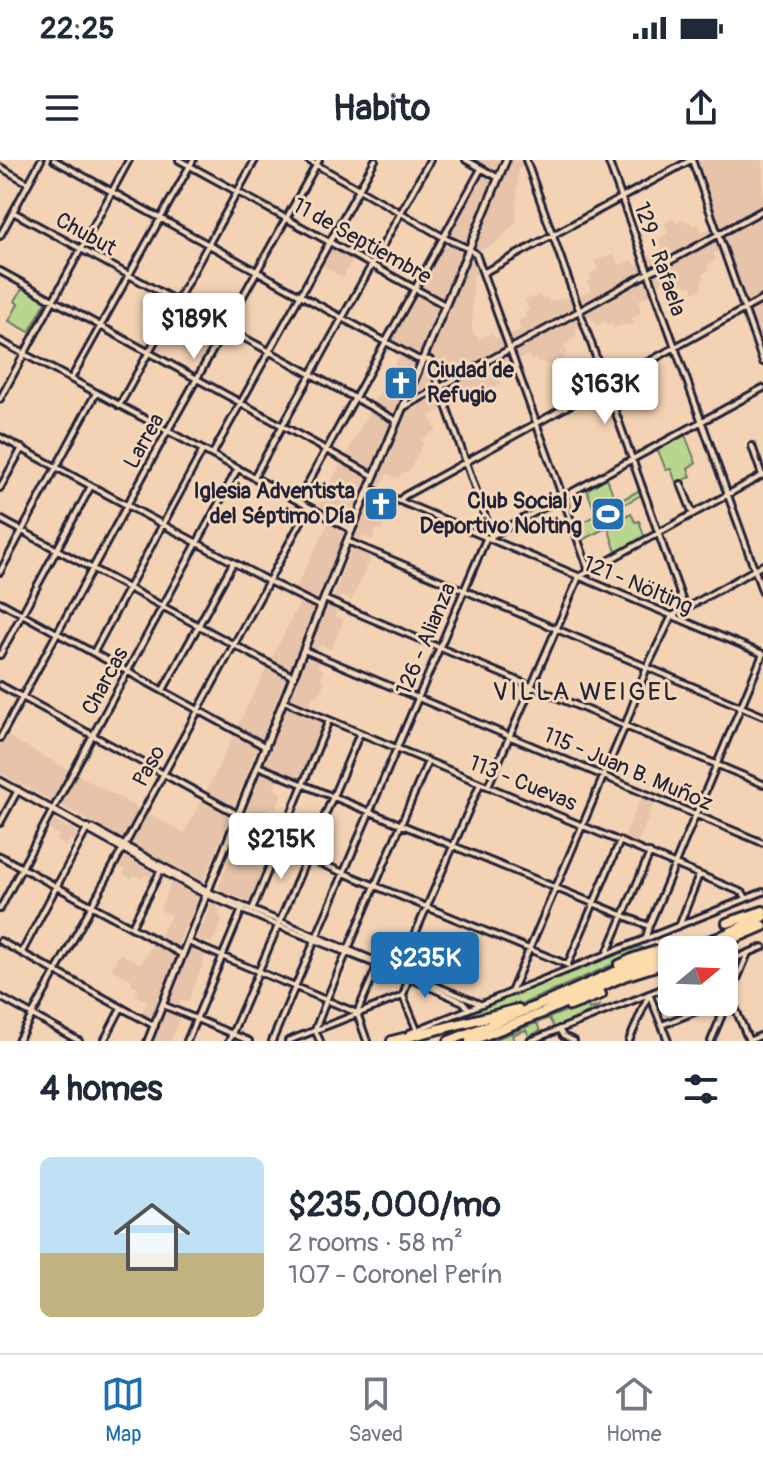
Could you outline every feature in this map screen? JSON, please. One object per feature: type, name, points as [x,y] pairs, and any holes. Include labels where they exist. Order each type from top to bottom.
[{"type":"highway","points":[[727,923],[763,914]]},
{"type":"highway","points":[[722,936],[763,914]]},
{"type":"highway","points":[[738,937],[759,928]]},
{"type":"highway","points":[[738,940],[759,928]]},
{"type":"highway","points":[[486,1041],[626,962],[656,951]]},
{"type":"highway","points":[[586,985],[658,957]]},
{"type":"highway","points":[[470,1041],[624,976],[658,965]]},
{"type":"highway","points":[[391,1041],[511,1011],[570,1006],[601,994]]},
{"type":"highway","points":[[449,1041],[537,1011]]},
{"type":"main road","points":[[148,1041],[347,541],[506,160]]},
{"type":"main road","points":[[0,781],[208,893]]},
{"type":"street","points":[[0,236],[41,160]]},
{"type":"street","points":[[54,160],[385,342],[417,359],[430,360],[492,536]]},
{"type":"street","points":[[0,399],[129,160]]},
{"type":"street","name":"11 de Septiembre","points":[[179,160],[445,305]]},
{"type":"street","points":[[71,379],[193,160]]},
{"type":"street","points":[[119,406],[255,160]]},
{"type":"street","points":[[308,160],[317,162],[476,254],[589,571]]},
{"type":"street","points":[[212,455],[375,160]]},
{"type":"street","points":[[254,477],[430,160]]},
{"type":"street","points":[[466,160],[499,178]]},
{"type":"street","points":[[526,160],[685,608]]},
{"type":"street","name":"129 - Rafaela","points":[[608,160],[763,593]]},
{"type":"street","points":[[483,273],[691,160],[763,362]]},
{"type":"street","name":"Larrea","points":[[0,738],[317,162]]},
{"type":"street","points":[[0,167],[28,183]]},
{"type":"street","points":[[298,501],[481,169]]},
{"type":"street","points":[[403,408],[763,210]]},
{"type":"street","name":"Chubut","points":[[13,212],[397,421]]},
{"type":"street","points":[[0,271],[374,476]]},
{"type":"street","points":[[399,501],[466,461],[763,299]]},
{"type":"street","points":[[0,341],[352,530]]},
{"type":"street","points":[[486,539],[763,388]]},
{"type":"street","points":[[0,572],[96,393]]},
{"type":"street","points":[[0,437],[321,607]]},
{"type":"street","points":[[488,786],[579,577],[763,476],[752,446]]},
{"type":"street","points":[[0,488],[22,448]]},
{"type":"street","points":[[94,652],[203,450]]},
{"type":"street","name":"Charcas","points":[[0,909],[238,468]]},
{"type":"street","points":[[681,484],[693,514]]},
{"type":"street","points":[[0,655],[91,486]]},
{"type":"street","name":"121 - Nölting","points":[[369,488],[763,654]]},
{"type":"street","name":"Paso","points":[[18,1041],[309,507]]},
{"type":"street","points":[[0,519],[294,677]]},
{"type":"street","name":"126 - Alianza","points":[[272,1041],[486,539]]},
{"type":"street","points":[[347,541],[763,716]]},
{"type":"street","points":[[163,690],[233,563]]},
{"type":"street","points":[[511,992],[625,726],[647,667],[672,616],[763,565]]},
{"type":"street","points":[[324,599],[763,784]]},
{"type":"street","points":[[0,602],[266,747]]},
{"type":"street","name":"115 - Juan B. Muñoz","points":[[304,650],[763,843]]},
{"type":"street","points":[[646,938],[763,654]]},
{"type":"street","points":[[0,685],[239,815]]},
{"type":"street","name":"113 - Cuevas","points":[[284,701],[650,853],[743,893],[746,898]]},
{"type":"street","points":[[252,910],[329,720]]},
{"type":"street","points":[[229,1041],[360,733]]},
{"type":"street","points":[[320,1041],[315,1030],[326,1001],[428,761]]},
{"type":"street","points":[[258,766],[649,926]]},
{"type":"street","points":[[399,971],[480,783]]},
{"type":"street","points":[[0,823],[18,790]]},
{"type":"street","points":[[21,953],[88,828]]},
{"type":"street","points":[[234,828],[568,967]]},
{"type":"street","points":[[568,967],[620,841]]},
{"type":"street","points":[[607,953],[650,853]]},
{"type":"street","points":[[0,856],[183,955]]},
{"type":"street","points":[[132,926],[162,868]]},
{"type":"street","points":[[680,924],[699,875]]},
{"type":"street","points":[[391,1041],[568,967],[763,892]]},
{"type":"street","points":[[208,893],[399,971],[463,1002],[469,1009]]},
{"type":"street","points":[[242,907],[278,923]]},
{"type":"street","points":[[187,1041],[242,907]]},
{"type":"street","points":[[0,941],[155,1026]]},
{"type":"street","points":[[188,942],[357,1013]]},
{"type":"street","points":[[738,957],[763,947]]},
{"type":"street","points":[[738,977],[748,953]]},
{"type":"street","points":[[367,1041],[357,1013],[379,963]]},
{"type":"street","points":[[409,976],[403,996],[417,1030]]},
{"type":"street","points":[[409,976],[480,1004]]},
{"type":"street","points":[[530,1041],[542,1039],[559,1029],[658,990]]},
{"type":"street","points":[[649,994],[668,1041]]},
{"type":"street","points":[[629,1041],[649,994]]},
{"type":"street","points":[[288,1041],[403,996]]},
{"type":"street","points":[[0,997],[79,1041]]},
{"type":"street","points":[[163,1004],[249,1041]]},
{"type":"street","points":[[104,1041],[121,1008]]},
{"type":"street","points":[[662,1025],[684,1016]]},
{"type":"street","points":[[711,1041],[722,1016]]},
{"type":"street","points":[[738,1016],[748,1041],[763,1035]]},
{"type":"street","points":[[559,1029],[563,1036],[574,1041]]},
{"type":"shaded area","points":[[472,160],[500,160],[445,298],[439,300],[417,287],[483,167]]},
{"type":"shaded area","points":[[511,160],[525,160],[527,165],[518,169],[516,223],[494,245],[477,251],[475,244]]},
{"type":"shaded area","points":[[693,160],[763,160],[763,351],[722,241]]},
{"type":"shaded area","points":[[673,218],[676,223],[684,218],[686,223],[690,221],[693,226],[698,223],[701,232],[712,227],[714,234],[649,269],[645,257],[662,249],[659,238],[668,233],[665,223]]},
{"type":"shaded area","points":[[715,239],[721,250],[714,253],[716,260],[707,265],[709,270],[703,274],[705,280],[701,282],[703,288],[694,293],[691,286],[687,287],[685,283],[679,286],[677,281],[669,285],[667,280],[656,286],[652,276],[654,273]]},
{"type":"shaded area","points":[[331,246],[354,257],[343,278],[320,264]]},
{"type":"shaded area","points":[[614,254],[619,265],[632,260],[636,265],[642,263],[645,272],[579,306],[576,297],[591,291],[587,282],[592,280],[589,274],[598,270],[594,261]]},
{"type":"shaded area","points":[[470,256],[475,258],[480,271],[473,275],[472,330],[478,339],[492,333],[495,338],[504,335],[508,347],[444,383],[440,382],[431,358],[432,352]]},
{"type":"shaded area","points":[[644,277],[648,279],[653,293],[638,301],[641,313],[632,318],[634,325],[613,328],[611,323],[607,326],[605,321],[597,325],[590,316],[584,318],[584,312]]},
{"type":"shaded area","points":[[415,291],[440,307],[349,521],[204,880],[0,773],[0,732],[184,833],[300,602],[291,597],[332,516],[317,508],[401,353],[386,344]]},
{"type":"shaded area","points":[[540,295],[550,302],[571,295],[575,310],[511,345],[507,335],[521,329],[518,320],[527,317],[525,312],[529,310],[525,300]]},
{"type":"shaded area","points":[[576,314],[583,326],[575,329],[577,336],[564,345],[567,353],[563,355],[561,365],[551,368],[549,363],[544,365],[543,361],[538,363],[536,359],[531,361],[529,355],[517,361],[514,354],[516,349]]},
{"type":"shaded area","points":[[507,353],[515,370],[499,379],[501,384],[493,388],[498,401],[486,406],[483,399],[475,403],[471,395],[457,402],[454,395],[446,399],[446,388]]},
{"type":"shaded area","points":[[425,365],[430,366],[436,386],[411,399]]},
{"type":"shaded area","points":[[438,391],[446,408],[430,416],[436,430],[421,440],[423,444],[410,470],[401,474],[399,479],[387,474],[381,488],[377,485],[406,410]]},
{"type":"shaded area","points":[[372,496],[392,503],[382,530],[377,529],[372,540],[362,536],[360,542],[355,538]]},
{"type":"shaded area","points":[[353,549],[371,557],[352,600],[342,596],[339,601],[333,597]]},
{"type":"shaded area","points":[[332,604],[339,607],[335,616],[344,620],[331,649],[321,645],[318,650],[311,651],[310,646],[326,606]]},
{"type":"shaded area","points":[[310,655],[321,659],[317,667],[324,670],[321,679],[325,681],[308,709],[293,703],[290,697]]},
{"type":"shaded area","points":[[287,707],[325,721],[302,779],[265,767],[264,764]]},
{"type":"shaded area","points":[[263,771],[279,776],[274,789],[282,793],[276,810],[270,808],[266,818],[255,814],[248,831],[241,828],[240,823]]},
{"type":"shaded area","points":[[641,796],[655,802],[638,843],[624,838]]},
{"type":"shaded area","points":[[52,819],[78,832],[76,841],[70,839],[66,847],[56,841],[59,835],[48,828]]},
{"type":"shaded area","points":[[239,834],[251,838],[247,851],[258,855],[254,867],[267,872],[251,902],[218,888]]},
{"type":"shaded area","points":[[122,856],[153,872],[152,879],[134,875],[132,879],[123,874],[125,870],[117,866]]},
{"type":"shaded area","points":[[171,882],[199,896],[177,947],[159,937],[171,916],[160,910]]},
{"type":"shaded area","points":[[212,903],[218,904],[217,908],[221,910],[219,916],[223,919],[215,938],[211,943],[205,941],[203,945],[196,941]]},
{"type":"shaded area","points":[[154,942],[175,953],[177,960],[153,1018],[148,1020],[139,1016],[148,1001],[135,995],[138,989],[131,984],[132,980],[111,969],[120,953],[141,964]]},
{"type":"shaded area","points":[[193,948],[207,953],[188,1002],[182,1000],[178,1009],[171,1007],[168,1002],[189,950]]},
{"type":"shaded area","points":[[168,1009],[177,1013],[179,1020],[171,1041],[153,1041],[165,1011]]},
{"type":"green space","points":[[23,287],[47,300],[29,332],[9,321]]},
{"type":"green space","points":[[685,435],[696,463],[688,468],[691,477],[676,483],[671,469],[666,470],[658,450]]},
{"type":"green space","name":"Club Social y Deportivo Nolting","points":[[607,478],[616,503],[640,490],[641,495],[618,508],[621,518],[631,513],[635,522],[639,521],[644,536],[616,552],[608,527],[582,540],[577,526],[596,515],[587,490]]},
{"type":"green space","points":[[638,947],[650,950],[513,1008],[421,1031],[604,959]]},
{"type":"green space","points":[[586,1003],[589,1009],[601,1005],[554,1028],[549,1018],[537,1023],[540,1031],[529,1036],[526,1030],[512,1035],[514,1041],[491,1041]]},
{"type":"place","name":"Ciudad de Refugio","points":[[401,383]]},
{"type":"place","name":"Iglesia Adventista del Séptimo Día","points":[[381,504]]},
{"type":"place","name":"Club Social y Deportivo Nolting","points":[[608,514]]},
{"type":"district","name":"VILLA WEIGEL","points":[[586,692]]}]
